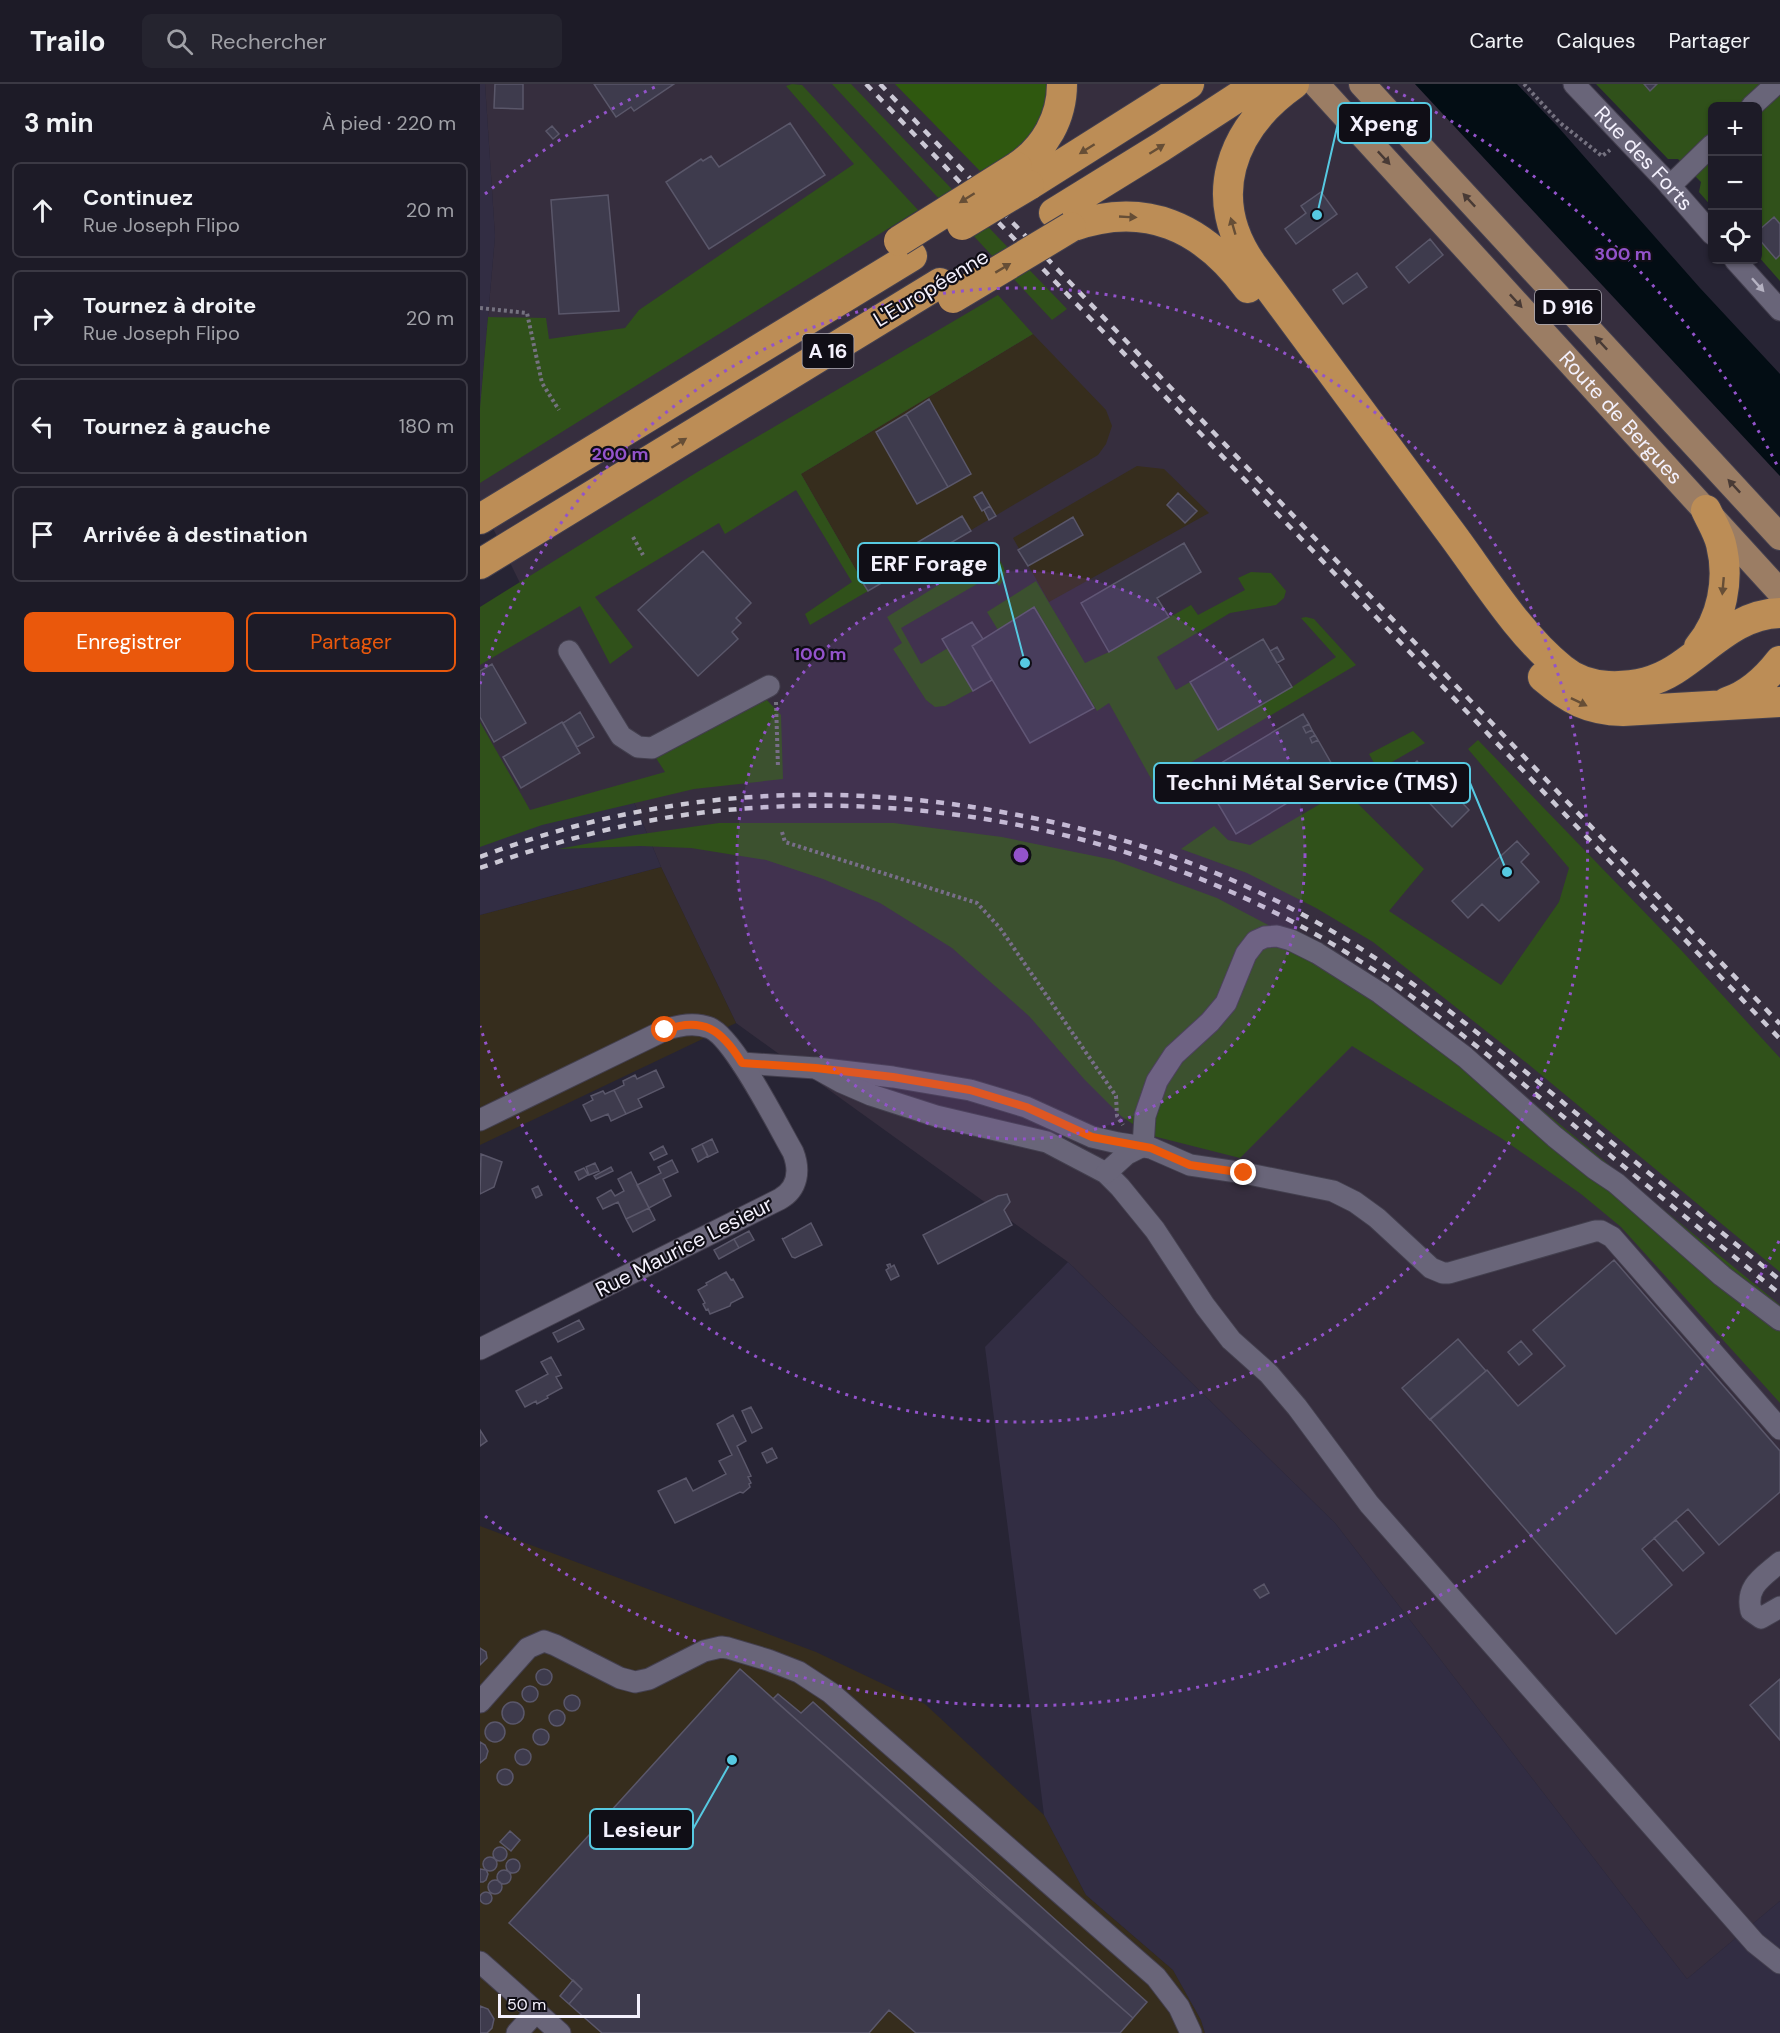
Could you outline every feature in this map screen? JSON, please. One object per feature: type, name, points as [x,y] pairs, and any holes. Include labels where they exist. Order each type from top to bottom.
[{"type":"highway","points":[[1023,176],[1031,156],[1050,132],[1058,114],[1062,84]]},
{"type":"highway","name":"L'Européenne","points":[[480,519],[694,389],[906,249],[1023,176],[1190,84]]},
{"type":"highway","points":[[1278,87],[1266,107],[1251,124],[1236,151],[1228,181],[1228,211],[1233,230],[1252,266],[1514,617],[1551,659],[1572,676],[1583,681],[1608,686],[1631,685],[1651,680],[1674,670],[1728,629],[1756,617],[1780,613]]},
{"type":"highway","name":"L'Européenne","points":[[480,564],[716,420],[946,290],[1062,220],[1161,147],[1278,87]]},
{"type":"highway","points":[[1062,220],[1108,217],[1157,220],[1192,235],[1223,257],[1513,644],[1554,687],[1581,704],[1605,710],[1623,711],[1780,702]]},
{"type":"highway","points":[[480,511],[574,462]]},
{"type":"highway","points":[[480,572],[594,495]]},
{"type":"highway","points":[[1687,660],[1711,629],[1722,595],[1724,573],[1720,543],[1706,510]]},
{"type":"highway","points":[[1697,707],[1729,701],[1744,695],[1766,678],[1780,661]]},
{"type":"main road","name":"Route de Bergues","points":[[1316,84],[1780,592]]},
{"type":"main road","name":"Route de Bergues","points":[[1362,84],[1778,535]]},
{"type":"street","name":"Rue des Forts","points":[[1574,84],[1708,228]]},
{"type":"street","points":[[1756,102],[1776,84]]},
{"type":"street","points":[[1670,186],[1708,150]]},
{"type":"street","points":[[1739,264],[1780,310]]},
{"type":"street","points":[[569,651],[621,736],[638,747],[652,748],[772,692]]},
{"type":"street","points":[[1106,1173],[1140,1145],[1145,1116],[1157,1081],[1174,1054],[1210,1022],[1226,1003],[1245,954],[1256,942],[1265,937],[1277,936],[1317,953],[1380,993],[1466,1057],[1555,1137],[1616,1183],[1722,1276],[1780,1320]]},
{"type":"street","name":"Rue Maurice Lesieur","points":[[480,1120],[674,1027],[694,1025],[710,1028],[729,1044],[796,1159],[797,1174],[787,1195],[480,1349]]},
{"type":"street","points":[[742,1063],[816,1068],[916,1080],[985,1094],[1026,1107],[1092,1137],[1140,1145],[1190,1165],[1333,1191],[1372,1214],[1431,1268],[1443,1273],[1594,1231],[1607,1234],[1780,1429]]},
{"type":"street","points":[[816,1068],[841,1083],[936,1116],[1047,1142],[1106,1173],[1155,1230],[1231,1340],[1269,1374],[1298,1407],[1368,1504],[1755,1943],[1780,1963]]},
{"type":"street","points":[[1780,1562],[1755,1583],[1748,1600],[1751,1611],[1761,1618],[1780,1607]]},
{"type":"street","points":[[480,1702],[528,1648],[544,1641],[555,1644],[620,1678],[635,1682],[649,1679],[695,1654],[721,1647],[768,1660],[799,1672],[831,1693],[1156,1977],[1179,2007],[1191,2033]]},
{"type":"street","points":[[480,1962],[560,2033]]},
{"type":"street","points":[[517,2033],[536,2012]]},
{"type":"path","points":[[1524,84],[1559,122],[1602,156],[1615,146]]},
{"type":"path","points":[[480,308],[527,313],[542,383],[559,410]]},
{"type":"path","points":[[633,537],[643,555]]},
{"type":"path","points":[[772,692],[778,768]]},
{"type":"path","points":[[782,832],[785,842],[977,903],[1000,928],[1116,1096],[1117,1116],[1140,1145]]},
{"type":"shaded area","points":[[480,84],[485,84],[495,236],[480,408]]},
{"type":"shaded area","points":[[485,84],[1415,84],[1780,476],[1780,1901],[1687,1979],[1335,1523],[1068,1262],[736,1023],[661,867],[631,795],[517,821],[480,754],[480,652],[541,615],[520,583],[480,502],[480,408],[495,236]]},
{"type":"shaded area","points":[[1415,84],[1517,84],[1559,128],[1700,288],[1780,374],[1780,476]]},
{"type":"shaded area","points":[[1033,334],[1106,410],[1112,426],[1106,444],[1098,455],[868,591],[801,474]]},
{"type":"shaded area","points":[[1137,466],[1164,469],[1209,513],[1049,602],[1013,538]]},
{"type":"shaded area","points":[[480,754],[518,821],[631,795],[661,867],[480,915]]},
{"type":"shaded area","points":[[661,867],[736,1023],[480,1145],[480,915]]},
{"type":"shaded area","points":[[1068,1262],[1335,1523],[1687,1979],[1780,1901],[1780,2033],[1205,2033],[1201,2020],[1173,1970],[1086,1895],[1044,1815],[985,1347]]},
{"type":"shaded area","points":[[480,1526],[816,1652],[925,1704],[1044,1815],[1086,1895],[1173,1970],[1201,2020],[1205,2033],[480,2033]]},
{"type":"green space","points":[[832,84],[851,84],[1067,309],[1052,320]]},
{"type":"green space","points":[[895,84],[1046,84],[1046,92],[1039,125],[1026,146],[980,171]]},
{"type":"green space","points":[[1596,84],[1780,84],[1780,281],[1762,261],[1762,102],[1708,102],[1708,202],[1699,192],[1701,182],[1678,159],[1668,159]]},
{"type":"green space","points":[[802,85],[918,210],[480,483],[480,408],[488,317],[546,318],[549,339],[625,328],[639,310],[854,164],[786,86]]},
{"type":"green space","points":[[998,295],[1033,334],[801,474],[868,591],[810,625],[805,614],[852,582],[796,490],[725,534],[719,523],[595,597],[633,647],[610,664],[580,606],[480,665],[480,607],[699,471]]},
{"type":"green space","points":[[993,551],[1005,572],[999,586],[991,576],[901,628],[921,664],[948,648],[973,691],[945,706],[935,707],[926,700],[893,649],[902,643],[887,617]]},
{"type":"green space","points":[[1251,572],[1271,573],[1286,591],[1284,598],[1276,605],[1230,613],[1157,657],[1176,690],[1190,682],[1218,730],[1292,687],[1336,657],[1301,618],[1314,619],[1356,665],[1154,784],[1109,703],[1097,711],[1035,607],[998,630],[987,612],[1036,581],[1085,663],[1109,652],[1191,605],[1198,615],[1245,590],[1238,578]]},
{"type":"green space","points":[[765,698],[781,715],[783,779],[694,789],[542,825],[480,847],[480,722],[530,810],[665,772],[656,758]]},
{"type":"green space","points":[[1413,731],[1425,743],[1378,770],[1369,754]]},
{"type":"green space","points":[[1478,740],[1681,950],[1780,1058],[1780,1272],[1528,1064],[1373,942],[1316,908],[1247,873],[1181,849],[1214,826],[1228,840],[1250,845],[1344,790],[1424,869],[1389,911],[1501,985],[1559,902],[1569,868],[1468,749]]},
{"type":"green space","points":[[719,823],[894,823],[1002,837],[1114,860],[1217,898],[1304,944],[1490,1067],[1780,1305],[1780,1403],[1621,1227],[1581,1194],[1501,1138],[1352,1046],[1240,1158],[1149,1135],[1121,1116],[1084,1079],[1029,1016],[952,948],[880,903],[823,879],[766,860],[691,848],[641,846],[558,849]]},
{"type":"building","points":[[495,84],[523,84],[523,109],[494,108]]},
{"type":"building","points":[[594,84],[674,84],[634,111],[631,107],[616,117]]},
{"type":"building","points":[[1644,84],[1657,84],[1650,91]]},
{"type":"building","points":[[790,123],[825,175],[709,249],[666,182],[701,159],[703,161],[711,156],[719,167]]},
{"type":"building","points":[[552,126],[559,134],[553,139],[546,131]]},
{"type":"building","points":[[1321,192],[1337,214],[1296,244],[1285,229],[1306,213],[1301,206]]},
{"type":"building","points":[[608,195],[619,311],[559,314],[551,200]]},
{"type":"building","points":[[1774,217],[1780,224],[1780,255],[1776,259],[1762,243],[1762,228]]},
{"type":"building","points":[[1430,239],[1443,255],[1409,283],[1396,267]]},
{"type":"building","points":[[1357,273],[1367,287],[1343,304],[1333,290]]},
{"type":"building","points":[[929,399],[971,474],[948,487],[906,414]]},
{"type":"building","points":[[906,414],[948,487],[917,504],[876,432]]},
{"type":"building","points":[[982,492],[990,506],[982,511],[974,497]]},
{"type":"building","points":[[1178,493],[1197,511],[1185,523],[1167,505]]},
{"type":"building","points":[[990,506],[996,516],[989,520],[984,510]]},
{"type":"building","points":[[962,516],[971,531],[868,591],[859,577]]},
{"type":"building","points":[[1073,517],[1083,535],[1028,566],[1018,550]]},
{"type":"building","points":[[1184,543],[1201,572],[1157,598],[1169,617],[1109,652],[1081,603]]},
{"type":"building","points":[[703,551],[751,603],[736,618],[741,623],[732,632],[738,639],[698,676],[638,610]]},
{"type":"building","points":[[1034,607],[1094,708],[1030,743],[972,646]]},
{"type":"building","points":[[972,622],[983,639],[972,646],[992,680],[973,691],[942,639]]},
{"type":"building","points":[[1263,639],[1292,687],[1218,730],[1190,682]]},
{"type":"building","points":[[1277,647],[1284,659],[1277,663],[1270,651]]},
{"type":"building","points":[[492,664],[526,723],[494,742],[480,717],[480,671]]},
{"type":"building","points":[[580,712],[594,737],[577,747],[563,723]]},
{"type":"building","points":[[1303,714],[1309,724],[1303,727],[1306,733],[1312,730],[1315,735],[1310,738],[1312,743],[1318,740],[1337,773],[1236,834],[1201,775]]},
{"type":"building","points":[[562,722],[580,753],[521,788],[503,757]]},
{"type":"building","points":[[1309,724],[1312,730],[1306,733],[1303,727]]},
{"type":"building","points":[[1315,735],[1318,740],[1312,743],[1310,738]]},
{"type":"building","points":[[1417,761],[1421,766],[1413,774],[1408,769]]},
{"type":"building","points":[[1436,775],[1469,810],[1452,827],[1419,792]]},
{"type":"building","points":[[1517,841],[1529,854],[1521,862],[1539,882],[1499,921],[1482,904],[1468,918],[1452,901]]},
{"type":"building","points":[[656,1070],[664,1087],[638,1099],[642,1107],[626,1114],[614,1090],[624,1085],[623,1081],[635,1075],[637,1079]]},
{"type":"building","points":[[614,1090],[626,1114],[611,1121],[608,1114],[591,1121],[583,1105],[593,1100],[591,1096],[603,1091],[605,1094]]},
{"type":"building","points":[[712,1139],[718,1152],[708,1157],[702,1144]]},
{"type":"building","points":[[702,1144],[708,1156],[698,1162],[692,1149]]},
{"type":"building","points":[[663,1146],[667,1154],[654,1160],[650,1153]]},
{"type":"building","points":[[481,1154],[502,1162],[494,1187],[480,1194]]},
{"type":"building","points":[[672,1160],[678,1172],[663,1179],[671,1196],[649,1208],[637,1185],[661,1173],[658,1167]]},
{"type":"building","points":[[595,1163],[599,1171],[589,1175],[586,1167]]},
{"type":"building","points":[[611,1167],[613,1171],[596,1179],[594,1176]]},
{"type":"building","points":[[584,1168],[588,1175],[579,1180],[575,1172]]},
{"type":"building","points":[[631,1172],[649,1208],[626,1219],[618,1202],[603,1209],[597,1198],[611,1190],[615,1196],[624,1191],[618,1179]]},
{"type":"building","points":[[538,1186],[542,1195],[536,1198],[532,1189]]},
{"type":"building","points":[[1007,1194],[1010,1202],[1004,1210],[1012,1225],[938,1264],[923,1235],[998,1196]]},
{"type":"building","points":[[649,1208],[655,1220],[633,1232],[626,1219]]},
{"type":"building","points":[[811,1223],[822,1245],[795,1258],[792,1257],[782,1238]]},
{"type":"building","points":[[749,1231],[754,1240],[739,1248],[734,1239]]},
{"type":"building","points":[[734,1239],[739,1248],[719,1259],[714,1250]]},
{"type":"building","points":[[1614,1260],[1780,1451],[1780,1492],[1719,1545],[1688,1509],[1642,1549],[1672,1585],[1616,1634],[1430,1419],[1487,1370],[1518,1406],[1565,1366],[1533,1330]]},
{"type":"building","points":[[890,1264],[891,1267],[894,1265],[899,1276],[891,1280],[886,1270],[889,1268],[887,1265]]},
{"type":"building","points":[[726,1272],[731,1280],[733,1279],[743,1297],[731,1303],[730,1306],[710,1314],[698,1290]]},
{"type":"building","points":[[579,1320],[584,1329],[558,1342],[553,1333]]},
{"type":"building","points":[[1458,1339],[1486,1371],[1430,1420],[1402,1388]]},
{"type":"building","points":[[1521,1341],[1532,1354],[1519,1365],[1508,1352]]},
{"type":"building","points":[[551,1357],[561,1375],[556,1377],[562,1388],[537,1404],[536,1401],[525,1407],[516,1391],[548,1374],[541,1362]]},
{"type":"building","points":[[751,1407],[762,1428],[752,1433],[742,1411]]},
{"type":"building","points":[[733,1415],[746,1441],[737,1446],[751,1476],[748,1477],[750,1487],[743,1493],[740,1492],[675,1523],[658,1491],[686,1478],[693,1491],[726,1474],[719,1461],[732,1455],[717,1424]]},
{"type":"building","points":[[480,1430],[487,1441],[480,1446]]},
{"type":"building","points":[[772,1448],[777,1458],[767,1463],[762,1453]]},
{"type":"building","points":[[1676,1520],[1704,1553],[1683,1571],[1654,1538]]},
{"type":"building","points":[[1264,1584],[1269,1593],[1260,1598],[1254,1590]]},
{"type":"building","points":[[480,1648],[486,1652],[487,1658],[480,1665]]},
{"type":"building","points":[[541,1669],[547,1669],[552,1677],[550,1683],[541,1685],[536,1680],[536,1674]]},
{"type":"building","points":[[740,1669],[985,1889],[1133,2018],[1120,2033],[916,2033],[889,2010],[869,2033],[602,2033],[569,2004],[582,1989],[509,1923]]},
{"type":"building","points":[[1780,1679],[1780,1740],[1750,1705]]},
{"type":"building","points":[[530,1686],[538,1694],[530,1702],[522,1694]]},
{"type":"building","points":[[778,1694],[801,1713],[813,1702],[1147,2002],[1133,2018],[773,1699]]},
{"type":"building","points":[[572,1695],[578,1697],[580,1703],[578,1709],[572,1711],[566,1709],[564,1703],[566,1697]]},
{"type":"building","points":[[513,1702],[523,1709],[524,1713],[517,1723],[513,1724],[503,1717],[502,1713],[509,1703]]},
{"type":"building","points":[[554,1710],[560,1710],[565,1718],[563,1724],[554,1726],[549,1721],[549,1715]]},
{"type":"building","points":[[495,1722],[502,1725],[505,1732],[502,1739],[495,1742],[488,1739],[485,1732],[488,1725]]},
{"type":"building","points":[[538,1729],[544,1729],[549,1737],[547,1743],[538,1745],[533,1740],[533,1734]]},
{"type":"building","points":[[480,1742],[488,1751],[486,1758],[480,1763]]},
{"type":"building","points":[[523,1749],[529,1751],[531,1757],[529,1763],[523,1765],[517,1763],[515,1757],[517,1751]]},
{"type":"building","points":[[502,1769],[508,1769],[513,1777],[511,1783],[502,1785],[497,1780],[497,1774]]},
{"type":"building","points":[[510,1831],[520,1840],[511,1851],[500,1842]]},
{"type":"building","points":[[500,1847],[505,1849],[507,1854],[505,1859],[500,1861],[495,1859],[493,1854],[495,1849]]},
{"type":"building","points":[[490,1857],[495,1859],[497,1864],[495,1869],[490,1871],[485,1869],[483,1864],[485,1859]]},
{"type":"building","points":[[513,1859],[518,1861],[520,1866],[518,1871],[513,1873],[508,1871],[506,1866],[508,1861]]},
{"type":"building","points":[[480,1869],[486,1870],[488,1874],[483,1882],[480,1882]]},
{"type":"building","points":[[504,1870],[509,1872],[511,1877],[509,1882],[504,1884],[499,1882],[497,1877],[499,1872]]},
{"type":"building","points":[[495,1880],[500,1882],[502,1887],[500,1892],[495,1894],[490,1892],[488,1887],[490,1882]]},
{"type":"building","points":[[488,1892],[491,1893],[491,1903],[484,1904],[481,1903],[480,1896],[481,1893]]},
{"type":"building","points":[[573,1980],[582,1989],[569,2004],[560,1996]]},
{"type":"building","points":[[480,2006],[488,2009],[494,2019],[492,2028],[487,2033],[480,2033]]},
{"type":"railway","points":[[866,84],[1780,1039]]},
{"type":"railway","points":[[880,84],[1780,1024]]},
{"type":"railway","points":[[480,857],[546,834],[612,817],[679,805],[746,797],[813,795],[881,797],[949,804],[1018,815],[1065,825],[1156,851],[1244,885],[1286,906],[1328,929],[1393,970],[1486,1040],[1780,1280]]},
{"type":"railway","points":[[480,868],[561,842],[643,822],[699,813],[783,806],[867,807],[950,814],[1033,828],[1115,849],[1194,876],[1271,910],[1344,951],[1399,987],[1477,1047],[1780,1294]]},
{"type":"place","name":"Xpeng","points":[[1317,215]]},
{"type":"place","name":"ERF Forage","points":[[1025,663]]},
{"type":"place","name":"Techni Métal Service (TMS)","points":[[1507,872]]},
{"type":"place","name":"Lesieur","points":[[732,1760]]},
{"type":"route","points":[[665,1030],[683,1025],[710,1028],[729,1044],[742,1063],[816,1068],[893,1077],[985,1094],[1012,1101],[1092,1137],[1151,1148],[1190,1165],[1244,1173]]}]
